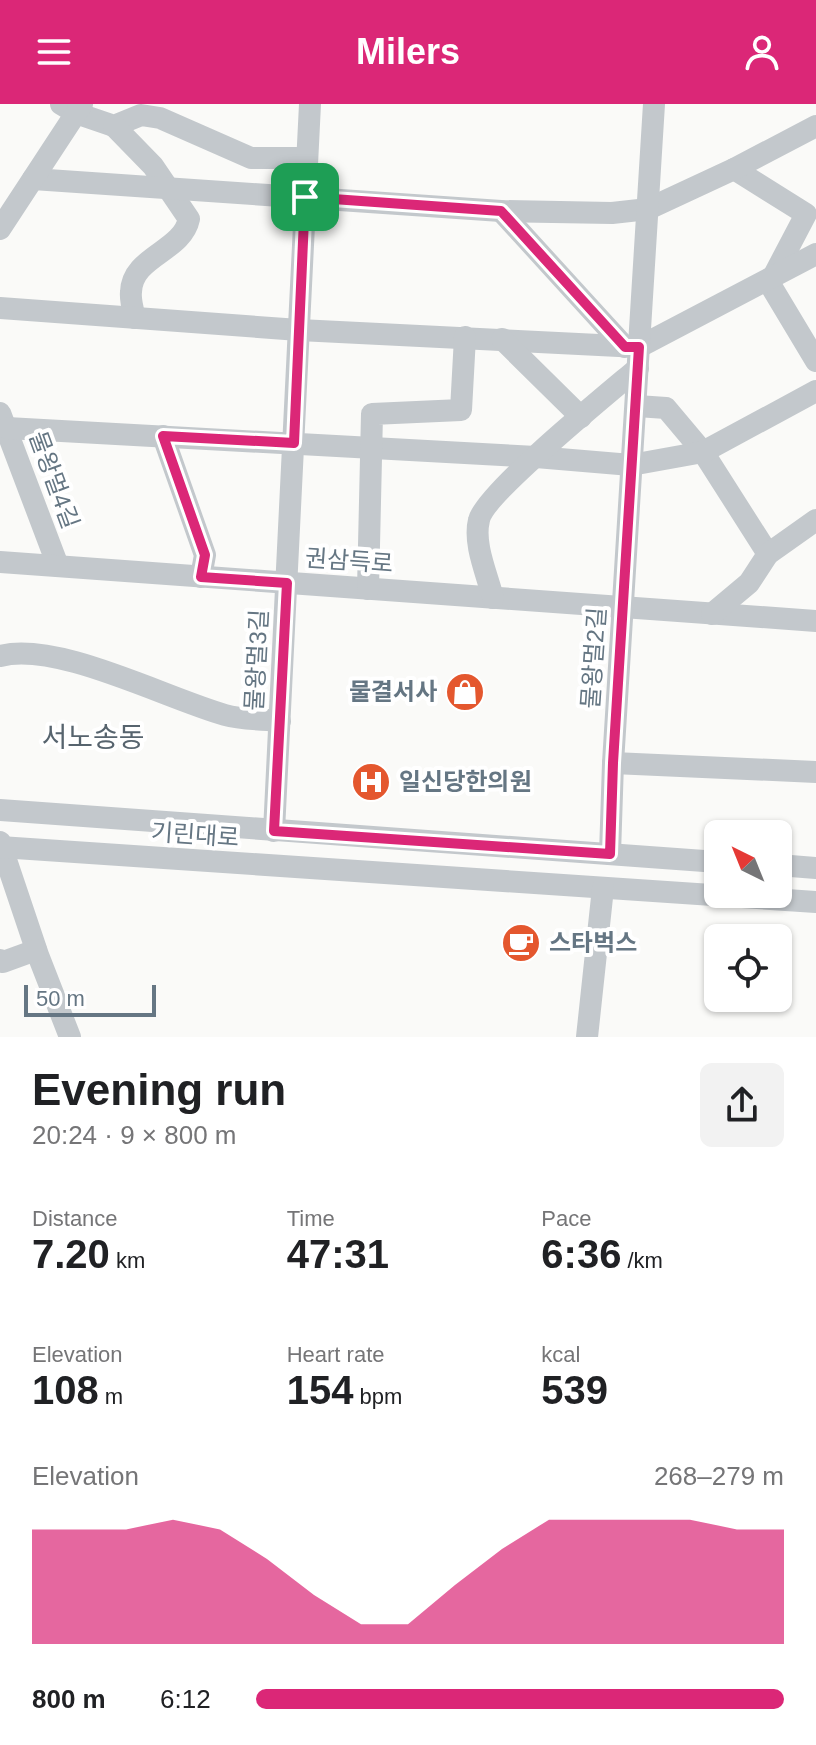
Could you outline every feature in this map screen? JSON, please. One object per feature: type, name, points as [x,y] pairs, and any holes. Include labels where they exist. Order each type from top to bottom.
[{"type":"street","name":"물왕멀3길","points":[[274,831],[310,104]]},
{"type":"street","name":"물왕멀2길","points":[[610,854],[613,763],[637,406],[634,354],[654,104]]},
{"type":"street","points":[[0,229],[33,179],[73,107],[114,126],[144,155],[189,219],[187,229],[179,238],[144,264],[133,281],[131,294],[135,318]]},
{"type":"street","points":[[114,126],[141,115],[160,118],[251,158],[307,158]]},
{"type":"street","points":[[33,179],[501,211],[612,213],[648,209],[816,126]]},
{"type":"street","points":[[734,169],[806,214],[771,278]]},
{"type":"street","points":[[501,211],[634,354]]},
{"type":"street","points":[[493,598],[477,539],[479,518],[486,505],[581,417],[634,354],[816,254]]},
{"type":"street","points":[[771,278],[816,361]]},
{"type":"street","points":[[0,308],[299,330],[502,339],[634,354]]},
{"type":"street","points":[[368,589],[372,414],[461,410],[472,338]]},
{"type":"street","points":[[502,339],[581,417]]},
{"type":"street","points":[[3,420],[163,436],[631,465],[703,452],[816,391]]},
{"type":"street","points":[[637,406],[666,408],[703,452],[768,554]]},
{"type":"street","name":"물왕멀4길","points":[[3,420],[58,566]]},
{"type":"street","points":[[163,436],[205,555],[201,577]]},
{"type":"street","points":[[712,614],[749,583],[768,554],[816,520]]},
{"type":"street","name":"권삼득로","points":[[0,562],[816,621]]},
{"type":"street","points":[[0,656],[15,652],[50,655],[228,716],[280,721]]},
{"type":"street","points":[[613,763],[816,772]]},
{"type":"street","name":"기린대로","points":[[0,810],[704,861]]},
{"type":"street","name":"기린대로","points":[[70,1037],[36,950],[1,846],[816,902]]},
{"type":"street","points":[[792,866],[816,868]]},
{"type":"street","points":[[587,1037],[603,888]]},
{"type":"street","points":[[0,960],[3,962],[36,950]]},
{"type":"place","name":"물결서사","points":[[465,692]]},
{"type":"place","name":"일신당한의원","points":[[371,782]]},
{"type":"place","name":"스타벅스","points":[[521,943]]},
{"type":"district","name":"서노송동","points":[[93,737]]},
{"type":"route","points":[[305,197],[501,211],[625,347],[639,347],[610,854],[274,831],[287,583],[201,577],[205,555],[163,436],[294,443],[305,197]]}]
